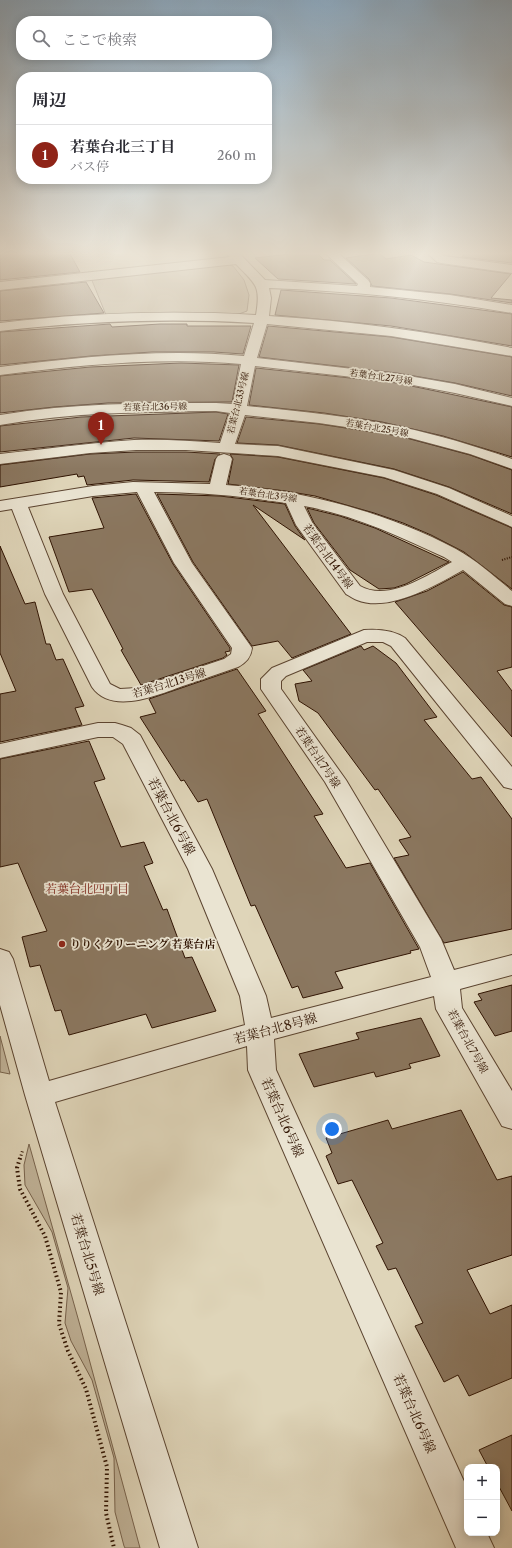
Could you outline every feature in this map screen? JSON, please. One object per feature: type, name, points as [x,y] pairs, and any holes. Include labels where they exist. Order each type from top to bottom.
[{"type":"street","points":[[0,327],[29,324]]},
{"type":"street","name":"若葉台北33号線","points":[[217,489],[225,454],[239,409],[249,361],[260,324]]},
{"type":"street","points":[[312,324],[466,342],[512,351]]},
{"type":"street","name":"若葉台北27号線","points":[[0,371],[131,358],[249,361],[268,365],[358,373],[401,379],[454,388],[512,402]]},
{"type":"street","name":"若葉台北36号線","points":[[0,420],[22,416],[108,408],[179,406],[239,409]]},
{"type":"street","name":"若葉台北25号線","points":[[239,409],[319,418],[400,431],[476,451],[512,464]]},
{"type":"street","points":[[0,459],[90,448],[136,446],[186,445],[225,454],[278,451],[388,473],[443,492],[512,522]]},
{"type":"street","name":"若葉台北3号線","points":[[9,504],[93,491],[143,487],[183,486],[244,491],[321,504],[382,522],[450,553],[512,600]]},
{"type":"street","name":"若葉台北13号線","points":[[9,504],[102,687],[107,692],[127,696],[140,694],[231,663],[239,659],[242,654],[242,648],[183,563],[143,487]]},
{"type":"street","name":"若葉台北14号線","points":[[292,499],[305,526],[353,590],[362,597],[374,598],[392,596],[421,585],[463,563]]},
{"type":"street","name":"若葉台北7号線","points":[[512,782],[398,642],[393,638],[378,635],[364,636],[279,672],[271,679],[271,689],[335,780],[432,946],[446,982],[449,1009],[512,1117]]},
{"type":"street","name":"若葉台北6号線","points":[[0,751],[98,730],[115,730],[129,735],[200,869],[253,996],[260,1032],[262,1070],[464,1523]]},
{"type":"street","name":"若葉台北5号線","points":[[0,959],[40,1095],[179,1548]]},
{"type":"street","name":"若葉台北8号線","points":[[40,1095],[260,1032],[512,965]]},
{"type":"street","points":[[470,1536],[475,1548]]},
{"type":"path","points":[[24,1144],[17,1168],[20,1189],[45,1236],[61,1292],[59,1324],[68,1351],[86,1389],[107,1467],[106,1513],[114,1548]]},
{"type":"shaded area","points":[[0,1036],[10,1074],[0,1072]]},
{"type":"shaded area","points":[[29,1144],[140,1548],[125,1548],[124,1546],[115,1512],[114,1458],[92,1380],[71,1341],[65,1323],[68,1288],[52,1232],[25,1185],[24,1165]]},
{"type":"building","points":[[107,324],[110,324],[112,327],[156,324],[251,326],[243,354],[214,352],[152,352],[91,356],[0,365],[0,332]]},
{"type":"building","points":[[372,324],[512,324],[512,346]]},
{"type":"building","points":[[268,326],[391,337],[512,357],[512,396],[455,383],[397,373],[259,357]]},
{"type":"building","points":[[181,363],[239,365],[232,402],[108,403],[0,413],[0,376],[90,367]]},
{"type":"building","points":[[256,368],[397,383],[512,407],[512,457],[443,436],[382,422],[324,413],[249,405]]},
{"type":"building","points":[[216,412],[228,414],[219,441],[134,438],[0,452],[0,426],[81,417]]},
{"type":"building","points":[[246,417],[319,424],[399,436],[470,455],[512,470],[512,514],[449,487],[394,469],[278,445],[237,443]]},
{"type":"building","points":[[136,452],[220,454],[215,459],[209,482],[133,480],[87,485],[84,476],[78,477],[77,474],[0,487],[0,465],[90,454]]},
{"type":"building","points":[[230,454],[278,457],[384,478],[436,495],[512,528],[512,589],[464,552],[403,523],[315,496],[228,484],[233,459]]},
{"type":"building","points":[[136,494],[173,564],[230,648],[230,651],[225,652],[227,655],[223,658],[141,685],[121,650],[123,649],[92,589],[69,592],[49,537],[104,528],[92,498]]},
{"type":"building","points":[[157,494],[220,496],[285,504],[295,526],[305,540],[253,505],[351,634],[292,658],[278,641],[252,646],[193,562]]},
{"type":"building","points":[[307,508],[340,516],[375,528],[449,562],[406,584],[394,588],[379,589],[350,570],[314,523]]},
{"type":"building","points":[[0,546],[25,604],[35,602],[46,644],[50,644],[56,660],[63,659],[84,706],[75,708],[82,725],[0,742],[0,694],[16,691],[0,653]]},
{"type":"building","points":[[463,572],[504,605],[512,607],[512,667],[497,671],[512,691],[512,737],[395,602],[427,591]]},
{"type":"building","points":[[361,646],[364,650],[373,646],[396,663],[437,717],[424,720],[472,779],[481,777],[512,819],[512,929],[444,943],[394,858],[409,855],[399,840],[411,837],[378,789],[375,790],[318,713],[299,701],[295,684],[312,681],[303,670]]},
{"type":"building","points":[[237,669],[266,711],[258,714],[323,814],[314,816],[346,868],[370,863],[419,949],[410,951],[411,953],[335,972],[343,988],[303,998],[298,986],[292,988],[255,905],[251,906],[207,799],[198,802],[184,780],[181,781],[140,717],[156,713],[149,699]]},
{"type":"building","points":[[89,741],[105,779],[94,782],[121,847],[144,842],[153,863],[144,866],[163,910],[167,909],[185,958],[192,957],[216,1011],[152,1028],[146,1014],[69,1035],[61,1010],[55,1011],[40,965],[30,967],[22,937],[47,931],[18,863],[0,867],[0,759]]},
{"type":"building","points":[[512,985],[512,1031],[495,1036],[474,1002],[482,1000],[478,994]]},
{"type":"building","points":[[421,1018],[440,1056],[409,1064],[411,1068],[376,1077],[374,1072],[314,1087],[299,1054],[359,1039],[356,1033]]},
{"type":"building","points":[[461,1110],[497,1180],[512,1176],[512,1255],[467,1270],[490,1314],[512,1305],[512,1378],[469,1396],[458,1375],[444,1382],[415,1326],[423,1323],[396,1268],[388,1270],[376,1246],[383,1243],[352,1180],[338,1184],[326,1156],[332,1153],[326,1138],[388,1120],[392,1129]]},
{"type":"building","points":[[512,1435],[512,1511],[500,1489],[500,1464],[486,1464],[479,1450]]},
{"type":"place","name":"若葉台北三丁目","points":[[101,445]]},
{"type":"place","name":"りりくクリーニング 若葉台店","points":[[62,944]]},
{"type":"district","name":"若葉台北四丁目","points":[[87,889]]}]
